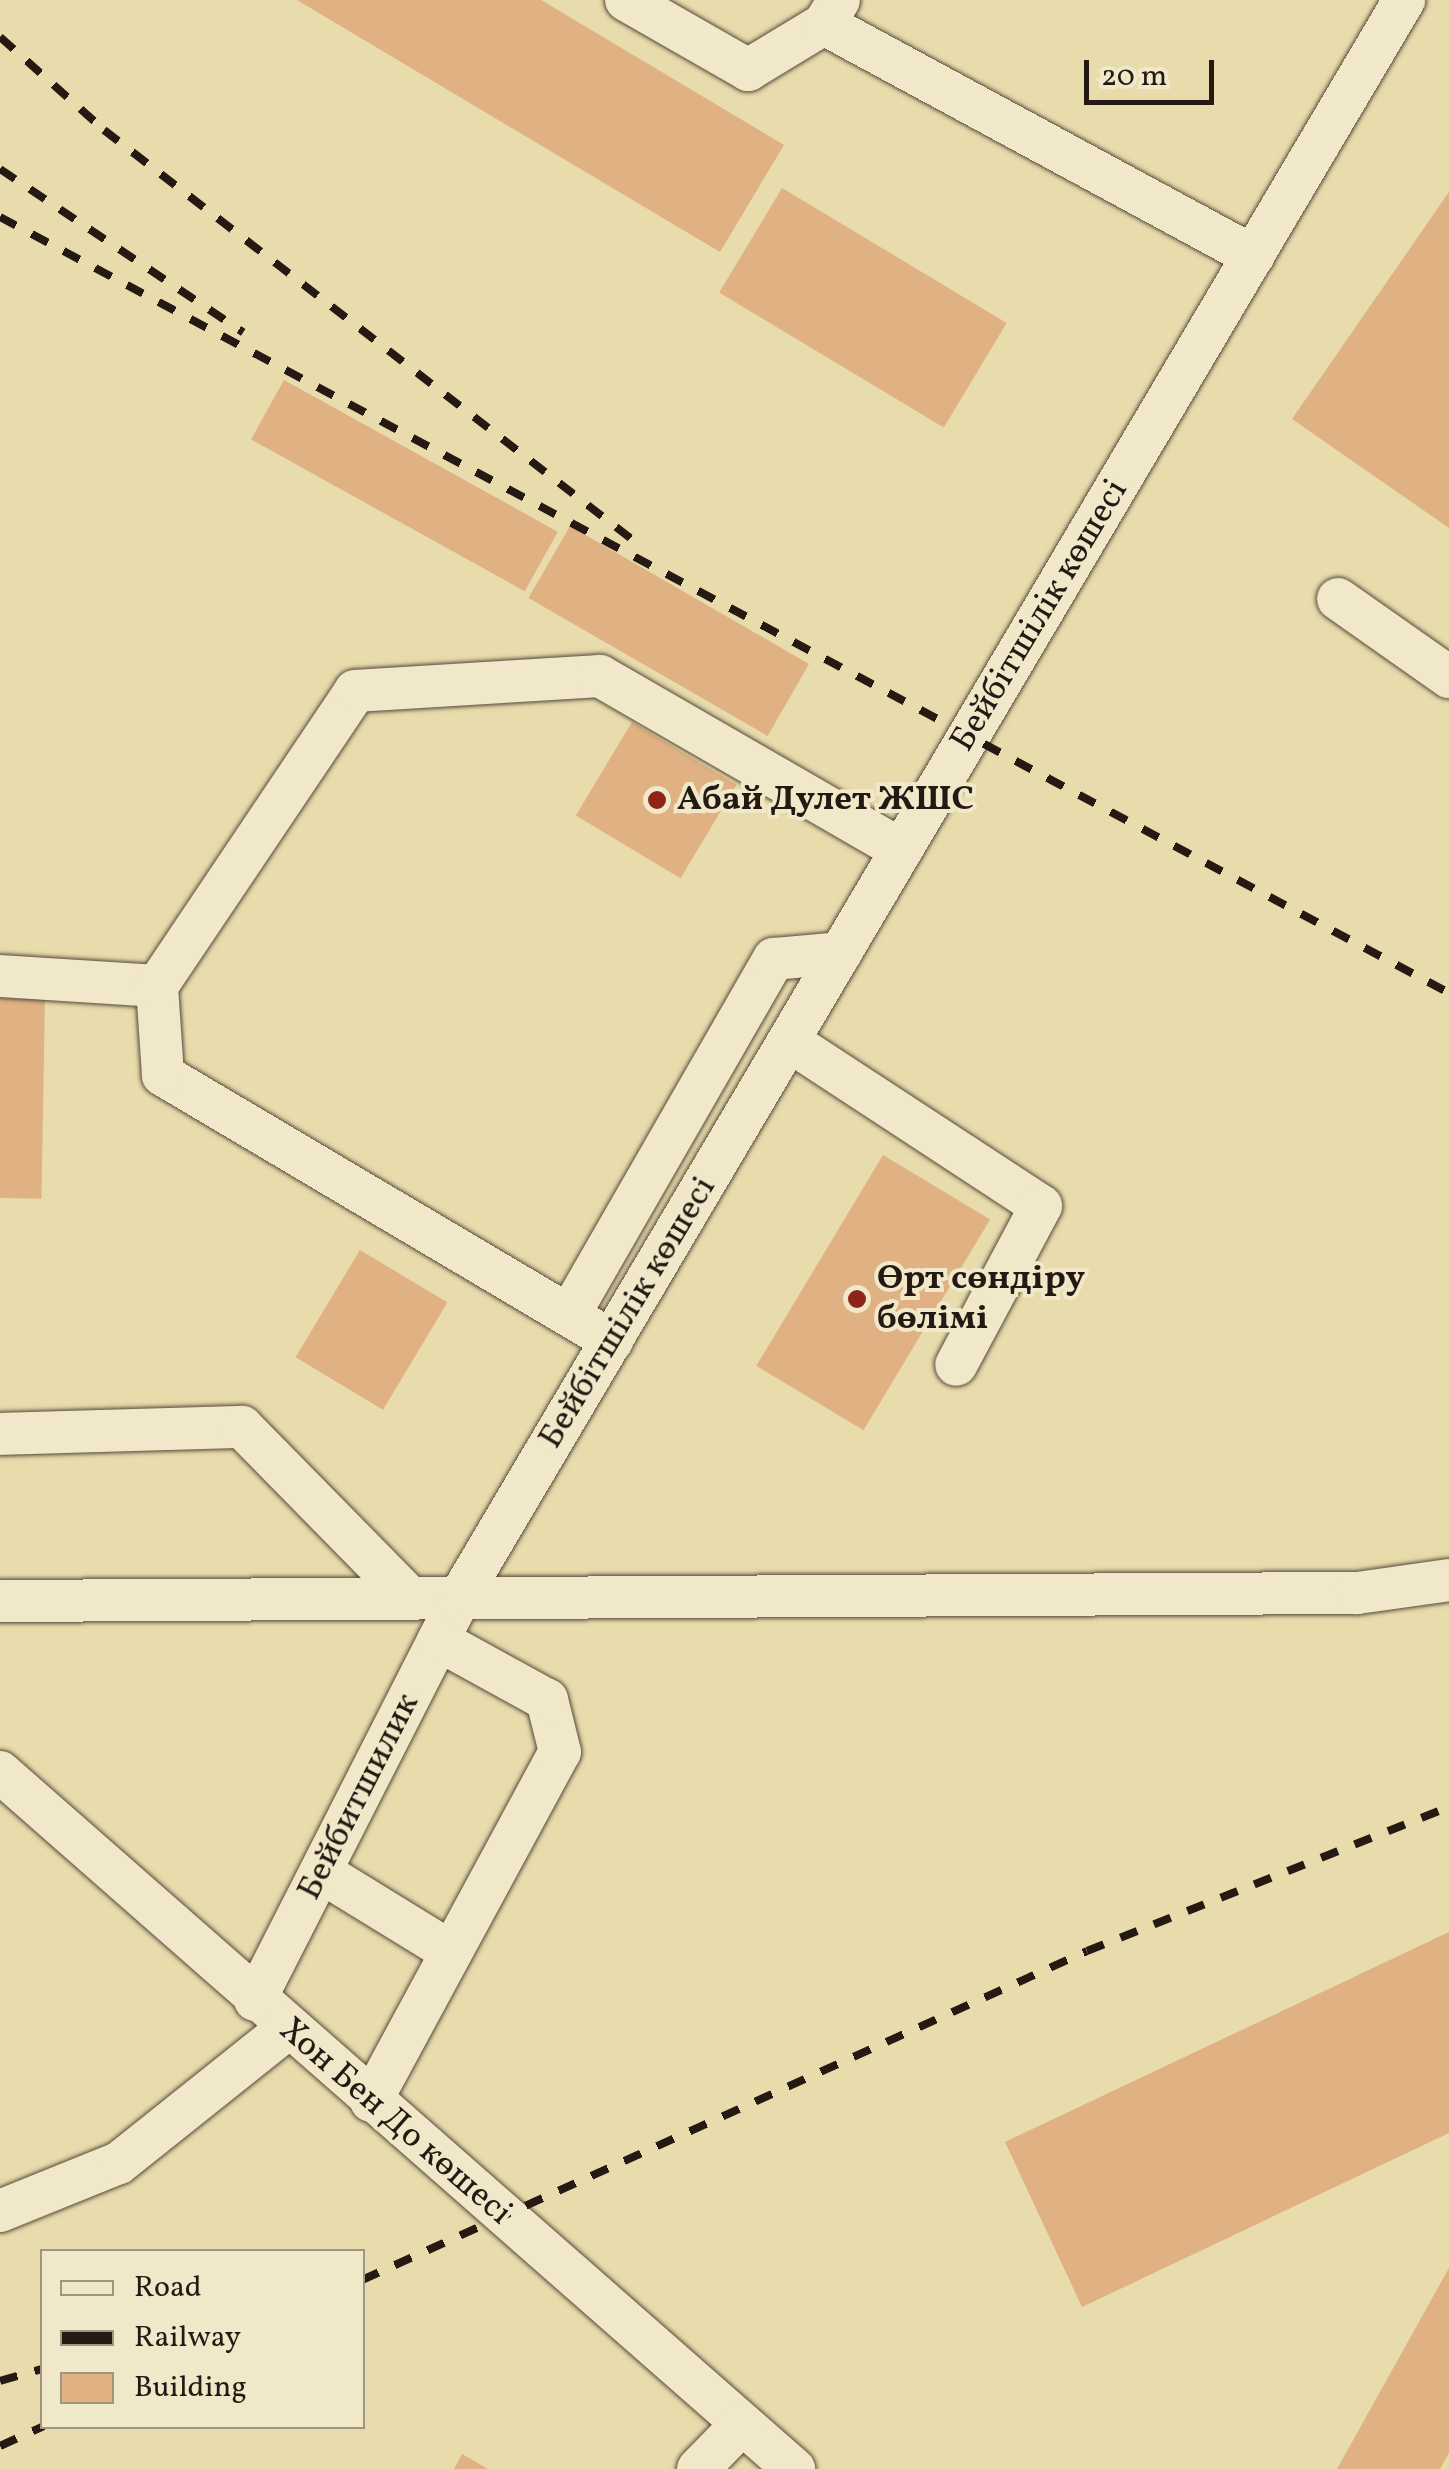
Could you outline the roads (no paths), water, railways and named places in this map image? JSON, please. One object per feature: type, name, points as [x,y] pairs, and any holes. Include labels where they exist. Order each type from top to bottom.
[{"type":"street","points":[[626,0],[748,70],[832,12],[1252,256]]},
{"type":"street","name":"Бейбітшілік көшесі","points":[[462,1594],[1404,0]]},
{"type":"street","points":[[1338,599],[1449,677]]},
{"type":"street","points":[[612,1340],[163,1075],[157,986],[355,691],[600,676],[901,850]]},
{"type":"street","points":[[569,1315],[774,959],[841,953]]},
{"type":"street","points":[[0,976],[157,986]]},
{"type":"street","points":[[788,1042],[1041,1206],[956,1366]]},
{"type":"street","points":[[0,1434],[242,1427],[404,1592]]},
{"type":"street","points":[[0,1601],[404,1592],[1357,1592],[1449,1580]]},
{"type":"street","name":"Бейбитшилик","points":[[255,2000],[462,1594]]},
{"type":"street","points":[[371,2101],[560,1752],[547,1700],[438,1640]]},
{"type":"street","name":"Хон Бен До көшесі","points":[[0,1772],[255,2000],[794,2469]]},
{"type":"street","points":[[320,1872],[452,1952]]},
{"type":"street","points":[[0,2212],[119,2163],[288,2028]]},
{"type":"street","points":[[698,2469],[742,2424]]},
{"type":"railway","points":[[0,37],[104,130],[643,548]]},
{"type":"railway","points":[[0,169],[243,332]]},
{"type":"railway","points":[[0,217],[1449,993]]},
{"type":"railway","points":[[365,2279],[1087,1951],[1449,1807]]},
{"type":"railway","points":[[0,2381],[40,2370]]},
{"type":"railway","points":[[0,2446],[40,2428]]},
{"type":"place","name":"Абай Дулет ЖШС","points":[[657,800]]},
{"type":"place","name":"Өрт сөндіру бөлімі","points":[[857,1299]]}]
